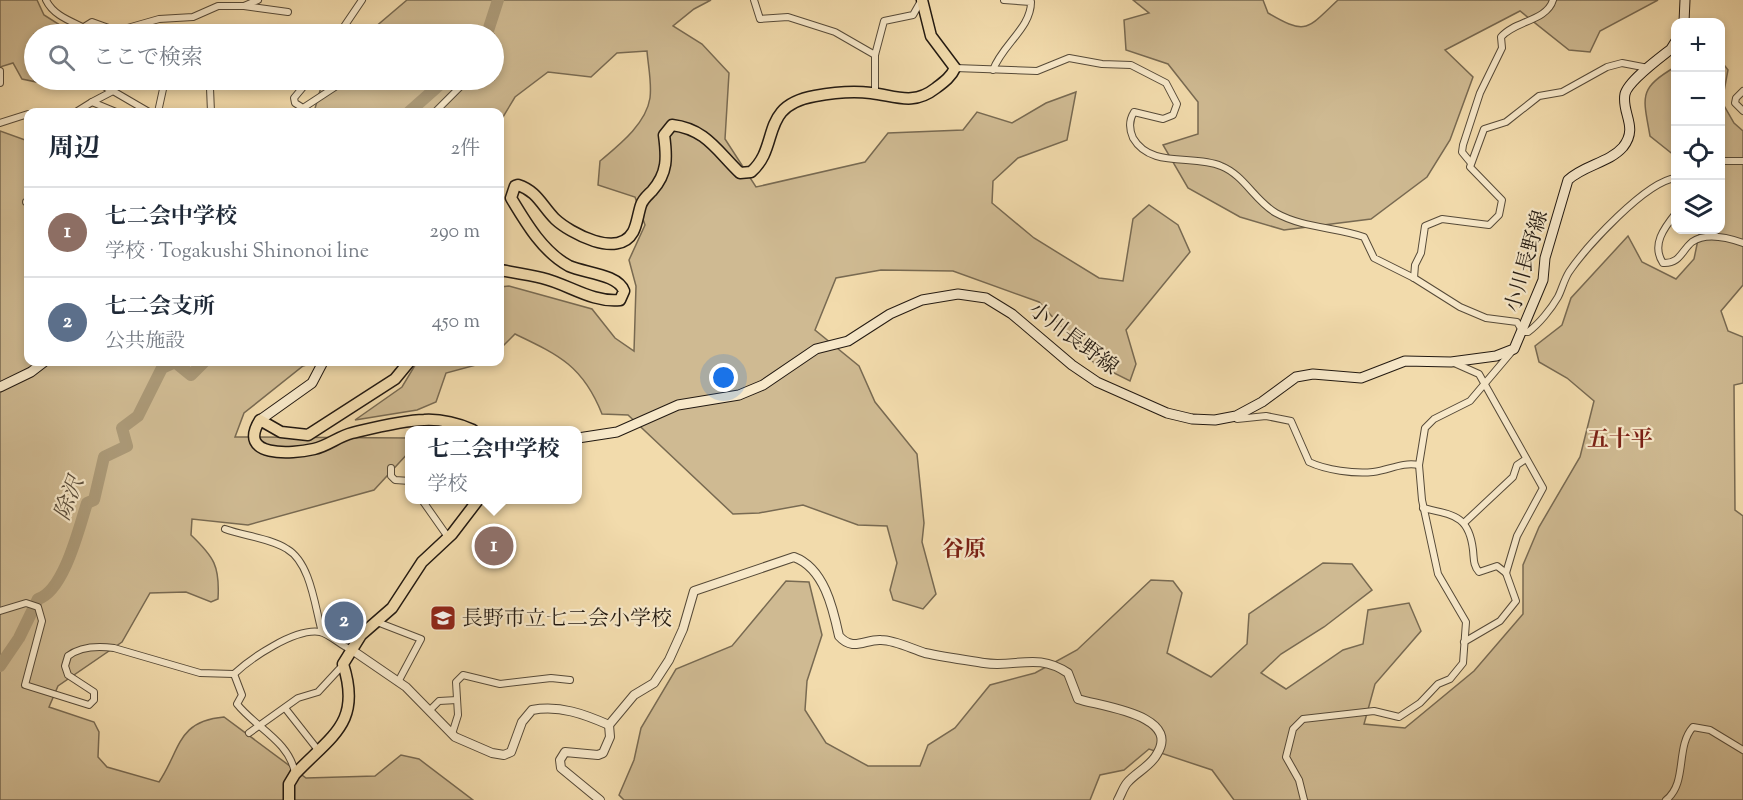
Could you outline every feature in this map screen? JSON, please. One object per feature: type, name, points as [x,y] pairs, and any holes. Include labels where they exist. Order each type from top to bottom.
[{"type":"main road","points":[[504,271],[542,278],[576,292],[611,301],[620,300],[624,291],[618,284],[569,266],[546,248],[511,198],[515,186],[518,184],[528,188],[554,218],[576,232],[602,244],[621,242],[633,231],[642,200],[663,175],[666,166],[664,135],[672,125],[686,127],[703,134],[740,173],[751,172],[762,159],[774,121],[784,109],[814,96],[875,94],[906,100],[922,97],[942,84],[955,68],[931,36],[921,0]]},
{"type":"main road","points":[[1684,18],[1685,0]]},
{"type":"main road","name":"小川長野線","points":[[582,437],[617,432],[678,405],[739,395],[763,385],[816,349],[848,341],[890,314],[922,300],[958,294],[986,298],[1012,314],[1072,365],[1123,396],[1167,413],[1192,419],[1215,420],[1236,416],[1262,402],[1296,376],[1313,374],[1361,378],[1405,361],[1451,362],[1496,356],[1514,349],[1523,332],[1543,280],[1545,258],[1568,180],[1577,172],[1614,155],[1624,146],[1630,134],[1625,94],[1671,46]]},
{"type":"main road","points":[[0,387],[39,366]]},
{"type":"main road","points":[[321,366],[312,383],[260,420],[253,435],[254,443],[261,449],[276,451],[316,449],[350,433],[423,419],[461,426]]},
{"type":"main road","points":[[260,420],[280,432],[308,435],[396,379],[406,366]]},
{"type":"main road","points":[[289,800],[289,784],[295,774],[346,719],[350,704],[348,680],[343,664],[362,635],[392,608],[422,562],[448,537],[475,504]]},
{"type":"street","points":[[46,0],[49,6],[75,24]]},
{"type":"street","points":[[244,6],[258,0]]},
{"type":"street","points":[[346,24],[362,0]]},
{"type":"street","points":[[754,0],[760,19],[788,17],[835,32],[875,55]]},
{"type":"street","points":[[875,94],[875,55],[884,21],[913,15],[921,0]]},
{"type":"street","points":[[993,70],[999,56],[1031,14],[1031,2],[1004,0]]},
{"type":"street","points":[[1414,278],[1425,226],[1442,219],[1489,225],[1499,215],[1502,200],[1473,172],[1471,163],[1462,152],[1463,145],[1480,93],[1502,48],[1501,37],[1509,30],[1544,12],[1553,0]]},
{"type":"street","points":[[143,24],[159,19],[193,17],[214,4],[288,12]]},
{"type":"street","points":[[955,68],[1037,71],[1066,58],[1076,58],[1102,64],[1131,65],[1149,72],[1170,88],[1177,104],[1176,110],[1163,119],[1138,111],[1131,116],[1131,134],[1145,151],[1156,156],[1220,165],[1233,172],[1276,213],[1298,223],[1341,229],[1364,237],[1374,258],[1414,278],[1460,307],[1486,318],[1517,322],[1523,332],[1528,332],[1536,326],[1557,298],[1565,278],[1583,251],[1647,192],[1672,180]]},
{"type":"street","points":[[1471,163],[1484,129],[1506,122],[1539,96],[1562,92],[1615,64],[1649,68]]},
{"type":"street","points":[[0,71],[0,83]]},
{"type":"street","points":[[159,108],[163,90]]},
{"type":"street","points":[[210,90],[211,108]]},
{"type":"street","points":[[301,90],[294,98],[299,107],[309,105],[331,90]]},
{"type":"street","points":[[439,108],[457,90]]},
{"type":"street","points":[[82,108],[113,91],[142,108]]},
{"type":"street","points":[[1743,91],[1740,92],[1735,103],[1743,111]]},
{"type":"street","points":[[92,102],[106,108]]},
{"type":"street","points":[[0,123],[24,115]]},
{"type":"street","points":[[1725,160],[1743,160]]},
{"type":"street","points":[[1671,219],[1658,242],[1659,256],[1664,263],[1683,256],[1692,242],[1699,240],[1718,237],[1743,243]]},
{"type":"street","points":[[1304,800],[1299,780],[1286,756],[1293,729],[1303,719],[1374,711],[1399,717],[1420,703],[1438,684],[1450,679],[1463,663],[1466,622],[1438,574],[1423,508],[1419,465],[1425,428],[1434,419],[1470,401],[1514,349]]},
{"type":"street","points":[[1451,362],[1479,374],[1485,382],[1499,412],[1543,488],[1517,536],[1506,573]]},
{"type":"street","points":[[1236,416],[1237,419],[1266,416],[1291,421],[1309,462],[1330,469],[1374,472],[1406,463],[1419,465]]},
{"type":"street","points":[[1465,522],[1513,477],[1517,465],[1526,459]]},
{"type":"street","points":[[391,468],[391,476],[395,480],[405,481]]},
{"type":"street","points":[[425,504],[448,537]]},
{"type":"street","points":[[1423,508],[1454,515],[1465,522],[1471,538],[1474,566],[1479,572],[1497,566],[1506,573],[1515,601],[1500,621],[1464,642]]},
{"type":"street","points":[[225,529],[287,549],[297,559],[313,592],[322,632]]},
{"type":"street","points":[[600,800],[561,768],[560,760],[565,752],[579,751],[598,755],[603,753],[610,737],[609,725],[634,695],[654,683],[669,660],[683,629],[694,591],[794,557],[806,561],[824,585],[839,636],[843,641],[858,646],[881,640],[928,653],[985,663],[1028,660],[1050,663],[1068,673],[1078,699],[1129,711],[1146,720],[1160,736],[1157,755],[1127,783],[1118,800]]},
{"type":"street","points":[[0,610],[26,603],[38,607],[41,613],[42,621],[25,685],[84,704],[92,704],[94,692],[68,675],[65,666],[68,656],[81,650],[99,646],[114,648],[200,674],[234,674],[250,658],[294,636],[322,632],[398,682],[452,734],[468,744],[504,755],[511,752],[522,722],[532,710],[553,708],[576,712],[609,725]]},
{"type":"street","points":[[377,622],[421,639],[398,682]]},
{"type":"street","points":[[249,733],[257,725],[298,698],[318,692],[343,664]]},
{"type":"street","points":[[234,674],[242,694],[237,704],[257,725],[282,745],[295,774]]},
{"type":"street","points":[[452,734],[457,721],[456,682],[463,675],[500,684],[551,678],[570,680]]},
{"type":"street","points":[[429,711],[439,701],[457,700]]},
{"type":"street","points":[[285,708],[318,750]]},
{"type":"street","points":[[1666,800],[1673,793],[1679,777],[1686,739],[1693,727],[1710,730],[1743,750]]},
{"type":"shaded area","points":[[0,0],[37,0],[44,15],[58,24],[24,24],[24,79],[13,63],[0,67]]},
{"type":"shaded area","points":[[407,0],[711,0],[694,9],[673,26],[702,44],[729,73],[725,139],[756,187],[865,162],[888,133],[963,130],[977,112],[1012,123],[1046,103],[1076,92],[1067,140],[1018,158],[993,181],[992,203],[1034,238],[1099,278],[1123,281],[1133,219],[1149,205],[1178,225],[1190,252],[1126,330],[1136,364],[1130,381],[1094,363],[1039,302],[953,271],[881,270],[836,278],[815,330],[859,366],[875,402],[917,454],[924,523],[922,542],[936,594],[923,609],[893,600],[890,590],[897,563],[887,526],[858,525],[803,505],[759,513],[733,514],[628,415],[602,414],[587,384],[568,364],[515,334],[504,345],[504,287],[509,286],[592,309],[615,338],[634,351],[636,286],[629,260],[645,225],[635,197],[598,185],[600,161],[631,133],[647,108],[651,86],[647,51],[617,53],[591,77],[548,72],[515,97],[504,115],[504,108],[315,108],[320,90],[504,90],[504,24],[379,24]]},
{"type":"shaded area","points":[[1133,0],[1263,0],[1268,13],[1299,27],[1313,23],[1338,0],[1658,0],[1600,31],[1590,52],[1569,50],[1520,11],[1445,50],[1473,77],[1450,140],[1427,177],[1371,219],[1284,230],[1240,217],[1188,188],[1163,145],[1198,134],[1198,102],[1168,64],[1126,50],[1124,20],[1149,13]]},
{"type":"shaded area","points":[[1725,66],[1728,70],[1725,86]]},
{"type":"shaded area","points":[[1671,70],[1671,153],[1650,136],[1645,102],[1649,88]]},
{"type":"shaded area","points":[[1725,107],[1734,123],[1743,131],[1743,285],[1721,311],[1728,331],[1743,337],[1743,383],[1734,385],[1735,510],[1743,516],[1743,800],[1234,800],[1212,770],[1149,749],[1124,770],[1100,775],[1090,800],[624,800],[619,795],[634,760],[641,728],[676,669],[732,646],[786,581],[809,582],[822,635],[807,681],[805,710],[826,743],[868,766],[920,766],[928,745],[955,728],[990,685],[1035,673],[1077,650],[1151,580],[1173,581],[1182,593],[1167,653],[1211,677],[1247,644],[1249,614],[1323,563],[1352,564],[1372,590],[1324,627],[1281,654],[1261,673],[1286,689],[1343,650],[1363,644],[1368,610],[1409,603],[1421,631],[1375,684],[1364,724],[1405,728],[1474,671],[1523,614],[1523,565],[1539,527],[1580,457],[1594,401],[1567,378],[1539,362],[1535,346],[1562,325],[1571,298],[1628,236],[1642,262],[1676,279],[1694,259],[1699,234],[1725,234]]},
{"type":"shaded area","points":[[0,131],[24,140],[24,366],[303,366],[244,413],[235,437],[405,438],[405,456],[374,490],[248,525],[192,519],[191,535],[214,563],[218,578],[218,599],[211,602],[186,592],[150,593],[122,642],[58,686],[49,707],[94,722],[99,732],[98,757],[107,767],[159,782],[182,739],[189,731],[197,724],[224,717],[306,778],[375,776],[401,755],[419,759],[473,800],[0,800]]},
{"type":"shaded area","points":[[415,366],[472,366],[446,373],[436,402],[417,410],[355,420],[402,387]]},
{"type":"waterway","name":"除沢","points":[[490,24],[498,0]]},
{"type":"waterway","name":"除沢","points":[[414,108],[434,90]]},
{"type":"waterway","name":"除沢","points":[[0,666],[19,638],[38,599],[47,594],[63,572],[87,503],[94,500],[104,457],[127,446],[122,428],[138,416],[162,368],[166,366]]},
{"type":"waterway","name":"除沢","points":[[180,366],[191,375],[200,366]]},
{"type":"place","name":"七二会中学校","points":[[494,546]]},
{"type":"place","name":"長野市立七二会小学校","points":[[443,618]]},
{"type":"place","name":"七二会支所","points":[[344,621]]},
{"type":"district","name":"五十平","points":[[1620,438]]},
{"type":"district","name":"谷原","points":[[964,548]]}]
